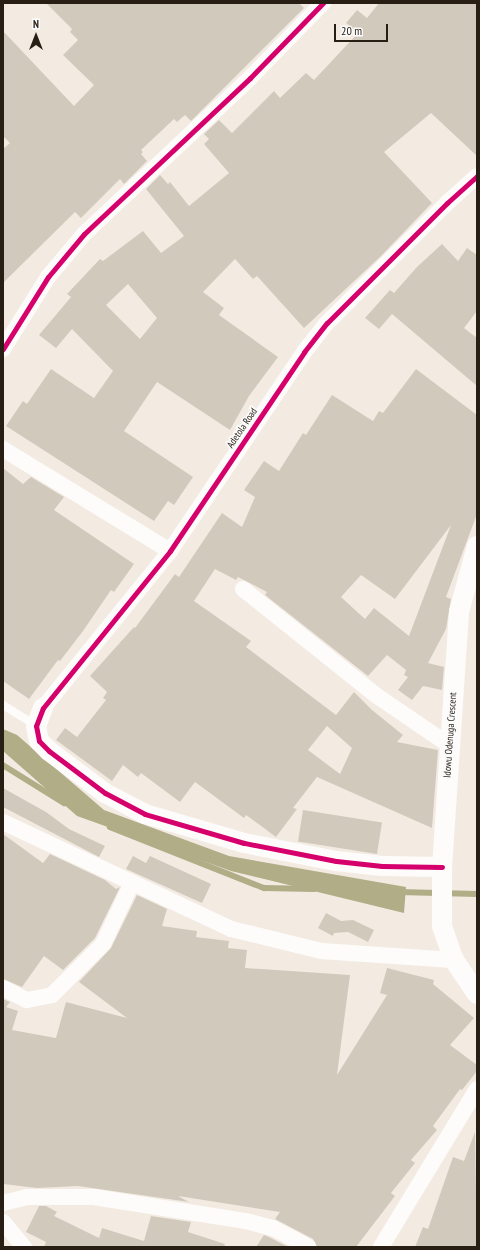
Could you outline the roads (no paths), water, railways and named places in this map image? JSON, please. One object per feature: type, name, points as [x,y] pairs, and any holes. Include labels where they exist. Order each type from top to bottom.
[{"type":"street","points":[[3,350],[48,277],[84,234],[250,78],[323,3]]},
{"type":"street","name":"Adetola Road","points":[[39,717],[170,551],[300,358],[327,322],[441,208],[477,176]]},
{"type":"street","points":[[3,449],[170,551]]},
{"type":"street","name":"Idowu Odenuga Crescent","points":[[477,546],[460,612],[449,744],[442,867],[442,926],[454,960],[477,994]]},
{"type":"street","points":[[243,589],[338,667],[449,744]]},
{"type":"street","points":[[39,717],[39,741],[49,751],[105,793],[145,814],[244,843],[321,858],[382,866],[442,867]]},
{"type":"street","points":[[3,822],[231,929],[291,945],[321,951],[454,960]]},
{"type":"street","points":[[3,988],[28,1000],[52,996],[103,944],[132,883]]},
{"type":"street","points":[[381,1247],[477,1089]]},
{"type":"street","points":[[3,1203],[27,1196],[94,1197],[253,1222],[273,1228],[308,1247]]},
{"type":"street","points":[[3,1222],[24,1247]]},
{"type":"lane","points":[[3,705],[39,717]]},
{"type":"waterway","points":[[3,765],[64,803]]},
{"type":"waterway","points":[[110,827],[264,888],[314,889]]},
{"type":"waterway","points":[[399,892],[477,894]]}]
